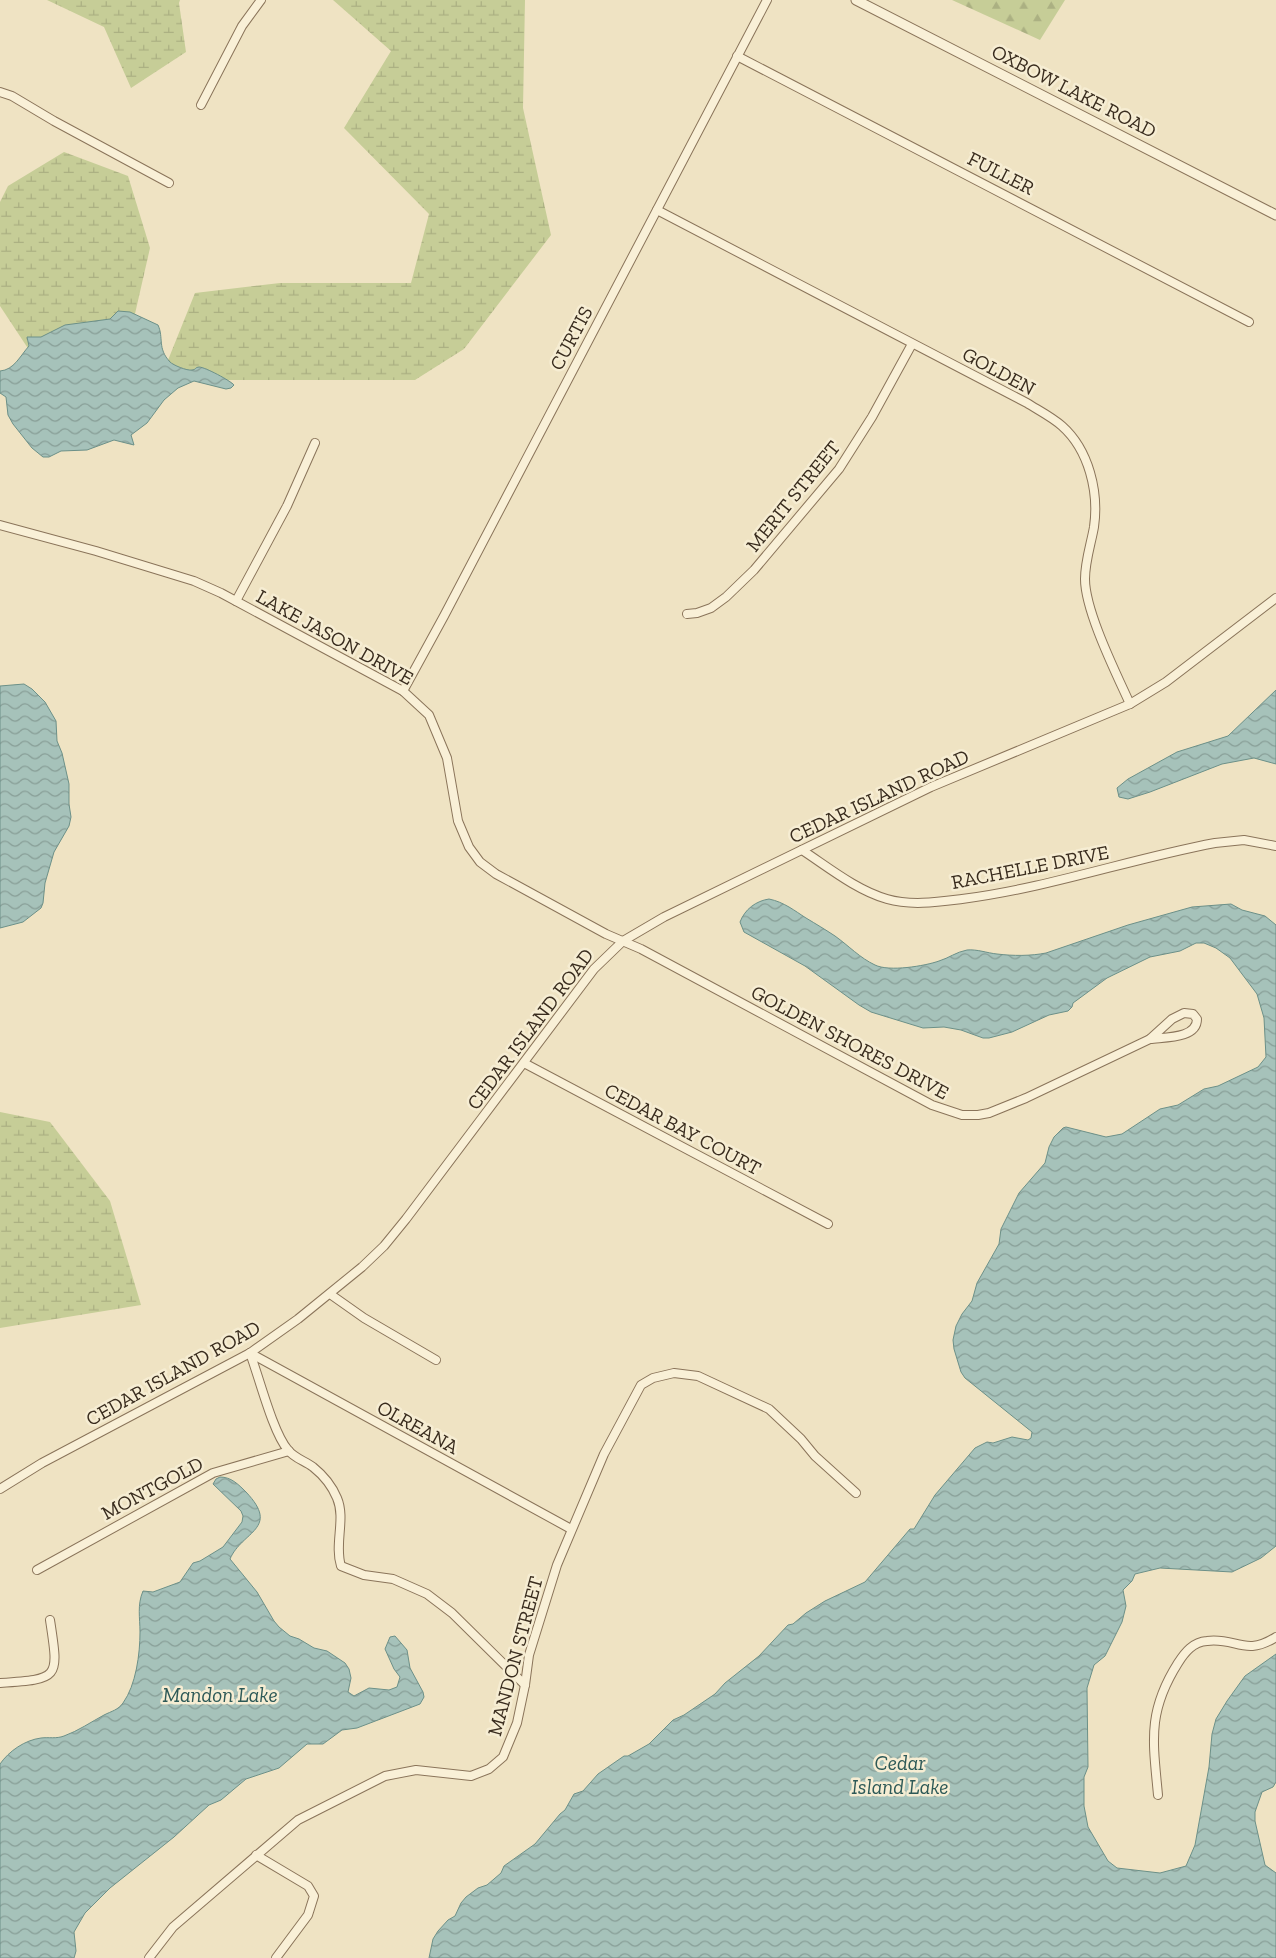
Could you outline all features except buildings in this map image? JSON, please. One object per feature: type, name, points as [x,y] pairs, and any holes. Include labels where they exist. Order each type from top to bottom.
[{"type":"street","points":[[201,105],[242,26],[261,0]]},
{"type":"street","name":"CURTIS","points":[[403,691],[767,0]]},
{"type":"street","name":"OXBOW LAKE ROAD","points":[[856,0],[1276,215]]},
{"type":"street","name":"FULLER","points":[[737,56],[1249,322]]},
{"type":"street","points":[[0,92],[12,96],[169,183]]},
{"type":"street","name":"GOLDEN","points":[[656,210],[1027,402],[1062,426],[1084,453],[1094,486],[1096,506],[1094,528],[1087,556],[1085,580],[1092,614],[1130,704]]},
{"type":"street","name":"MERIT STREET","points":[[687,614],[711,608],[726,597],[754,570],[839,470],[872,417],[912,344]]},
{"type":"street","points":[[236,601],[287,506],[315,442]]},
{"type":"street","name":"LAKE JASON DRIVE","points":[[0,525],[194,580],[403,691],[429,715],[447,758],[458,821],[469,848],[480,862],[512,884],[623,941]]},
{"type":"street","name":"CEDAR ISLAND ROAD","points":[[0,1489],[42,1463],[250,1353],[284,1330],[366,1264],[391,1238],[594,968],[623,941],[664,917],[931,787],[1130,704],[1180,672],[1276,598]]},
{"type":"street","name":"RACHELLE DRIVE","points":[[802,850],[858,886],[874,894],[893,901],[920,903],[1012,891],[1215,843],[1244,840],[1276,846]]},
{"type":"street","name":"GOLDEN SHORES DRIVE","points":[[623,941],[932,1105],[958,1115],[978,1115],[1001,1109],[1150,1039],[1179,1014],[1191,1013],[1197,1019],[1196,1026],[1189,1033],[1150,1039]]},
{"type":"street","name":"CEDAR BAY COURT","points":[[524,1063],[828,1224]]},
{"type":"street","points":[[330,1294],[364,1318],[436,1360]]},
{"type":"street","points":[[250,1353],[278,1434],[289,1451],[314,1468],[328,1483],[338,1499],[340,1518],[338,1555],[341,1566],[364,1575],[393,1579],[427,1594],[452,1613],[525,1684]]},
{"type":"street","name":"OLREANA","points":[[250,1353],[571,1529]]},
{"type":"street","name":"MANDON STREET","points":[[149,1958],[173,1927],[298,1820],[385,1776],[416,1770],[471,1776],[489,1769],[503,1757],[517,1723],[529,1655],[556,1565],[604,1454],[641,1385],[654,1378],[674,1373],[698,1376],[770,1409],[802,1439],[815,1456],[856,1493]]},
{"type":"street","name":"MONTGOLD","points":[[37,1570],[213,1473],[289,1451]]},
{"type":"street","points":[[0,1683],[30,1681],[41,1679],[50,1674],[55,1666],[50,1620]]},
{"type":"street","points":[[1158,1795],[1154,1740],[1158,1701],[1182,1656],[1191,1646],[1205,1641],[1222,1640],[1242,1647],[1254,1647],[1276,1637]]},
{"type":"street","points":[[256,1855],[308,1886],[314,1896],[308,1915],[276,1958]]},
{"type":"green space","points":[[47,0],[180,0],[186,52],[131,88],[104,27]]},
{"type":"green space","points":[[333,0],[525,0],[523,108],[551,235],[464,349],[415,380],[160,380],[195,293],[280,283],[411,283],[429,214],[344,128],[391,51]]},
{"type":"green space","points":[[952,0],[1065,0],[1040,40]]},
{"type":"green space","points":[[64,152],[128,176],[150,248],[132,327],[35,359],[0,306],[0,202],[8,186]]},
{"type":"green space","points":[[0,1112],[50,1122],[110,1201],[141,1305],[0,1328]]},
{"type":"water","points":[[118,311],[130,312],[158,325],[163,352],[172,363],[180,368],[190,370],[198,367],[202,368],[218,374],[234,385],[226,389],[194,381],[178,388],[164,400],[147,423],[131,435],[134,445],[114,440],[87,450],[61,451],[49,457],[43,457],[32,448],[8,415],[6,397],[0,393],[0,371],[9,368],[20,358],[29,346],[27,337],[41,337],[65,325],[110,319]]},
{"type":"water","points":[[24,684],[45,702],[56,721],[57,741],[62,753],[69,784],[71,817],[69,826],[54,852],[45,883],[41,908],[23,922],[0,928],[0,686]]},
{"type":"water","points":[[1276,690],[1276,764],[1254,758],[1222,764],[1150,792],[1128,799],[1119,797],[1117,788],[1128,779],[1177,752],[1228,736]]},
{"type":"water","name":"Cedar Island Lake","points":[[769,899],[780,902],[835,936],[875,965],[889,968],[925,965],[967,950],[1016,955],[1046,953],[1128,925],[1192,907],[1231,904],[1242,910],[1265,916],[1276,925],[1276,1546],[1261,1558],[1232,1572],[1160,1568],[1135,1574],[1132,1581],[1123,1590],[1126,1606],[1122,1622],[1105,1656],[1094,1665],[1087,1688],[1088,1767],[1084,1777],[1084,1806],[1088,1827],[1108,1861],[1117,1868],[1160,1873],[1186,1866],[1195,1845],[1216,1719],[1245,1676],[1276,1654],[1276,1782],[1273,1787],[1262,1792],[1255,1812],[1255,1821],[1265,1865],[1276,1873],[1276,1958],[429,1958],[433,1939],[448,1920],[455,1916],[466,1897],[478,1888],[487,1885],[501,1873],[504,1866],[535,1844],[565,1810],[574,1794],[583,1791],[598,1774],[624,1756],[628,1756],[649,1744],[673,1720],[684,1715],[715,1694],[725,1683],[759,1656],[788,1625],[793,1624],[825,1601],[865,1582],[910,1529],[914,1529],[935,1495],[975,1448],[987,1442],[993,1443],[1012,1437],[1028,1440],[1031,1438],[1032,1432],[965,1378],[961,1372],[953,1340],[956,1326],[972,1301],[977,1283],[999,1244],[1001,1229],[1019,1193],[1045,1163],[1054,1137],[1066,1127],[1106,1137],[1122,1134],[1160,1109],[1178,1105],[1204,1089],[1218,1086],[1258,1067],[1266,1057],[1264,1018],[1257,994],[1230,958],[1216,948],[1204,943],[1196,943],[1180,951],[1150,957],[1107,978],[1073,1003],[1068,1011],[1049,1015],[1012,1032],[983,1038],[961,1030],[944,1027],[923,1028],[871,1012],[805,966],[744,932],[740,922],[745,913],[755,904]]},
{"type":"water","name":"Mandon Lake","points":[[220,1477],[231,1480],[240,1486],[256,1504],[260,1514],[256,1529],[230,1559],[257,1592],[279,1627],[290,1636],[314,1648],[327,1651],[345,1663],[351,1678],[348,1692],[354,1696],[369,1688],[389,1690],[397,1687],[400,1677],[394,1669],[385,1649],[390,1637],[395,1636],[407,1650],[410,1668],[424,1697],[420,1704],[357,1728],[342,1730],[323,1744],[307,1744],[279,1768],[246,1779],[221,1800],[209,1805],[174,1837],[110,1888],[85,1913],[74,1932],[76,1951],[74,1958],[0,1958],[0,1764],[23,1744],[35,1739],[69,1734],[117,1709],[123,1703],[131,1687],[138,1659],[140,1641],[139,1606],[143,1591],[153,1592],[180,1582],[193,1563],[200,1561],[223,1547],[242,1522],[243,1516],[241,1511],[213,1484]]}]
